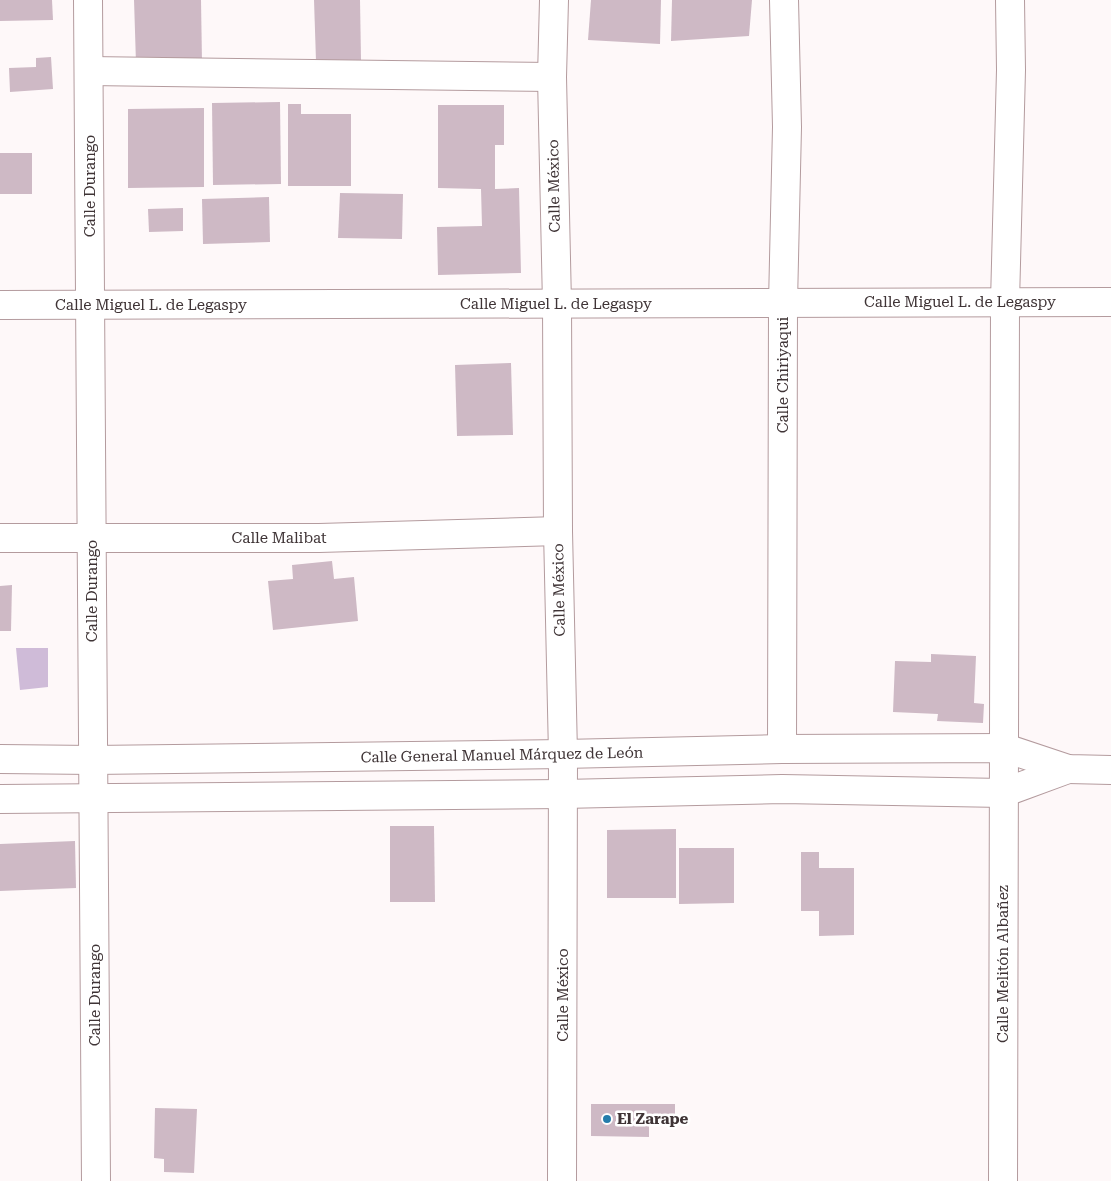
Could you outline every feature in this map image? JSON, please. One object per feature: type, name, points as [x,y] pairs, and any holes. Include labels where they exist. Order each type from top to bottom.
[{"type":"street","name":"Calle Durango","points":[[88,0],[96,1181]]},
{"type":"street","name":"Calle México","points":[[554,0],[552,78],[563,754],[562,1181]]},
{"type":"street","name":"Calle Chiriyaqui","points":[[782,749],[783,303],[787,127],[784,0]]},
{"type":"street","name":"Calle Melitón Albañez","points":[[1003,1181],[1002,793],[1005,748],[1005,302],[1011,70],[1010,0]]},
{"type":"street","points":[[89,71],[552,78]]},
{"type":"street","name":"Calle Miguel L. de Legaspy","points":[[0,305],[1111,302]]},
{"type":"street","name":"Calle Malibat","points":[[0,538],[319,538],[558,531]]},
{"type":"street","name":"Calle General Manuel Márquez de León","points":[[0,759],[93,760],[563,754],[782,749],[1005,748],[1068,769]]},
{"type":"street","points":[[0,799],[563,794],[782,789],[1002,793],[1068,769],[1111,770]]},
{"type":"shaded area","points":[[16,648],[48,648],[48,687],[20,690]]},
{"type":"building","points":[[0,0],[52,0],[53,20],[0,21]]},
{"type":"building","points":[[134,0],[201,0],[202,62],[136,64]]},
{"type":"building","points":[[314,0],[360,0],[361,60],[316,61]]},
{"type":"building","points":[[591,0],[661,0],[660,44],[588,40]]},
{"type":"building","points":[[672,0],[752,0],[749,36],[671,41]]},
{"type":"building","points":[[51,57],[53,89],[10,92],[9,68],[36,67],[36,58]]},
{"type":"building","points":[[280,102],[281,184],[213,185],[212,103]]},
{"type":"building","points":[[288,104],[301,104],[301,114],[351,114],[351,186],[288,186]]},
{"type":"building","points":[[438,105],[504,105],[504,145],[495,145],[495,189],[519,188],[521,273],[438,275],[437,227],[482,226],[481,189],[438,188]]},
{"type":"building","points":[[204,108],[204,187],[128,188],[128,109]]},
{"type":"building","points":[[0,153],[32,153],[32,194],[0,194]]},
{"type":"building","points":[[340,193],[403,194],[402,239],[338,238]]},
{"type":"building","points":[[269,197],[270,242],[203,244],[202,199]]},
{"type":"building","points":[[183,208],[183,231],[149,232],[148,209]]},
{"type":"building","points":[[511,363],[513,435],[457,436],[455,365]]},
{"type":"building","points":[[332,561],[334,579],[354,577],[358,621],[273,630],[268,581],[293,579],[292,565]]},
{"type":"building","points":[[12,585],[11,631],[0,631],[0,586]]},
{"type":"building","points":[[931,654],[976,656],[974,703],[984,704],[983,723],[937,721],[938,714],[893,712],[895,661],[931,662]]},
{"type":"building","points":[[390,826],[434,826],[435,902],[390,902]]},
{"type":"building","points":[[676,829],[676,898],[607,898],[607,830]]},
{"type":"building","points":[[75,841],[76,888],[0,891],[0,844]]},
{"type":"building","points":[[679,848],[734,848],[734,903],[679,904]]},
{"type":"building","points":[[801,852],[819,852],[819,868],[854,868],[854,935],[819,936],[819,911],[801,911]]},
{"type":"building","points":[[591,1104],[675,1104],[675,1121],[649,1121],[649,1137],[591,1136]]},
{"type":"building","points":[[155,1108],[197,1109],[194,1173],[164,1172],[164,1159],[154,1158]]},
{"type":"place","name":"El Zarape","points":[[607,1119]]}]
